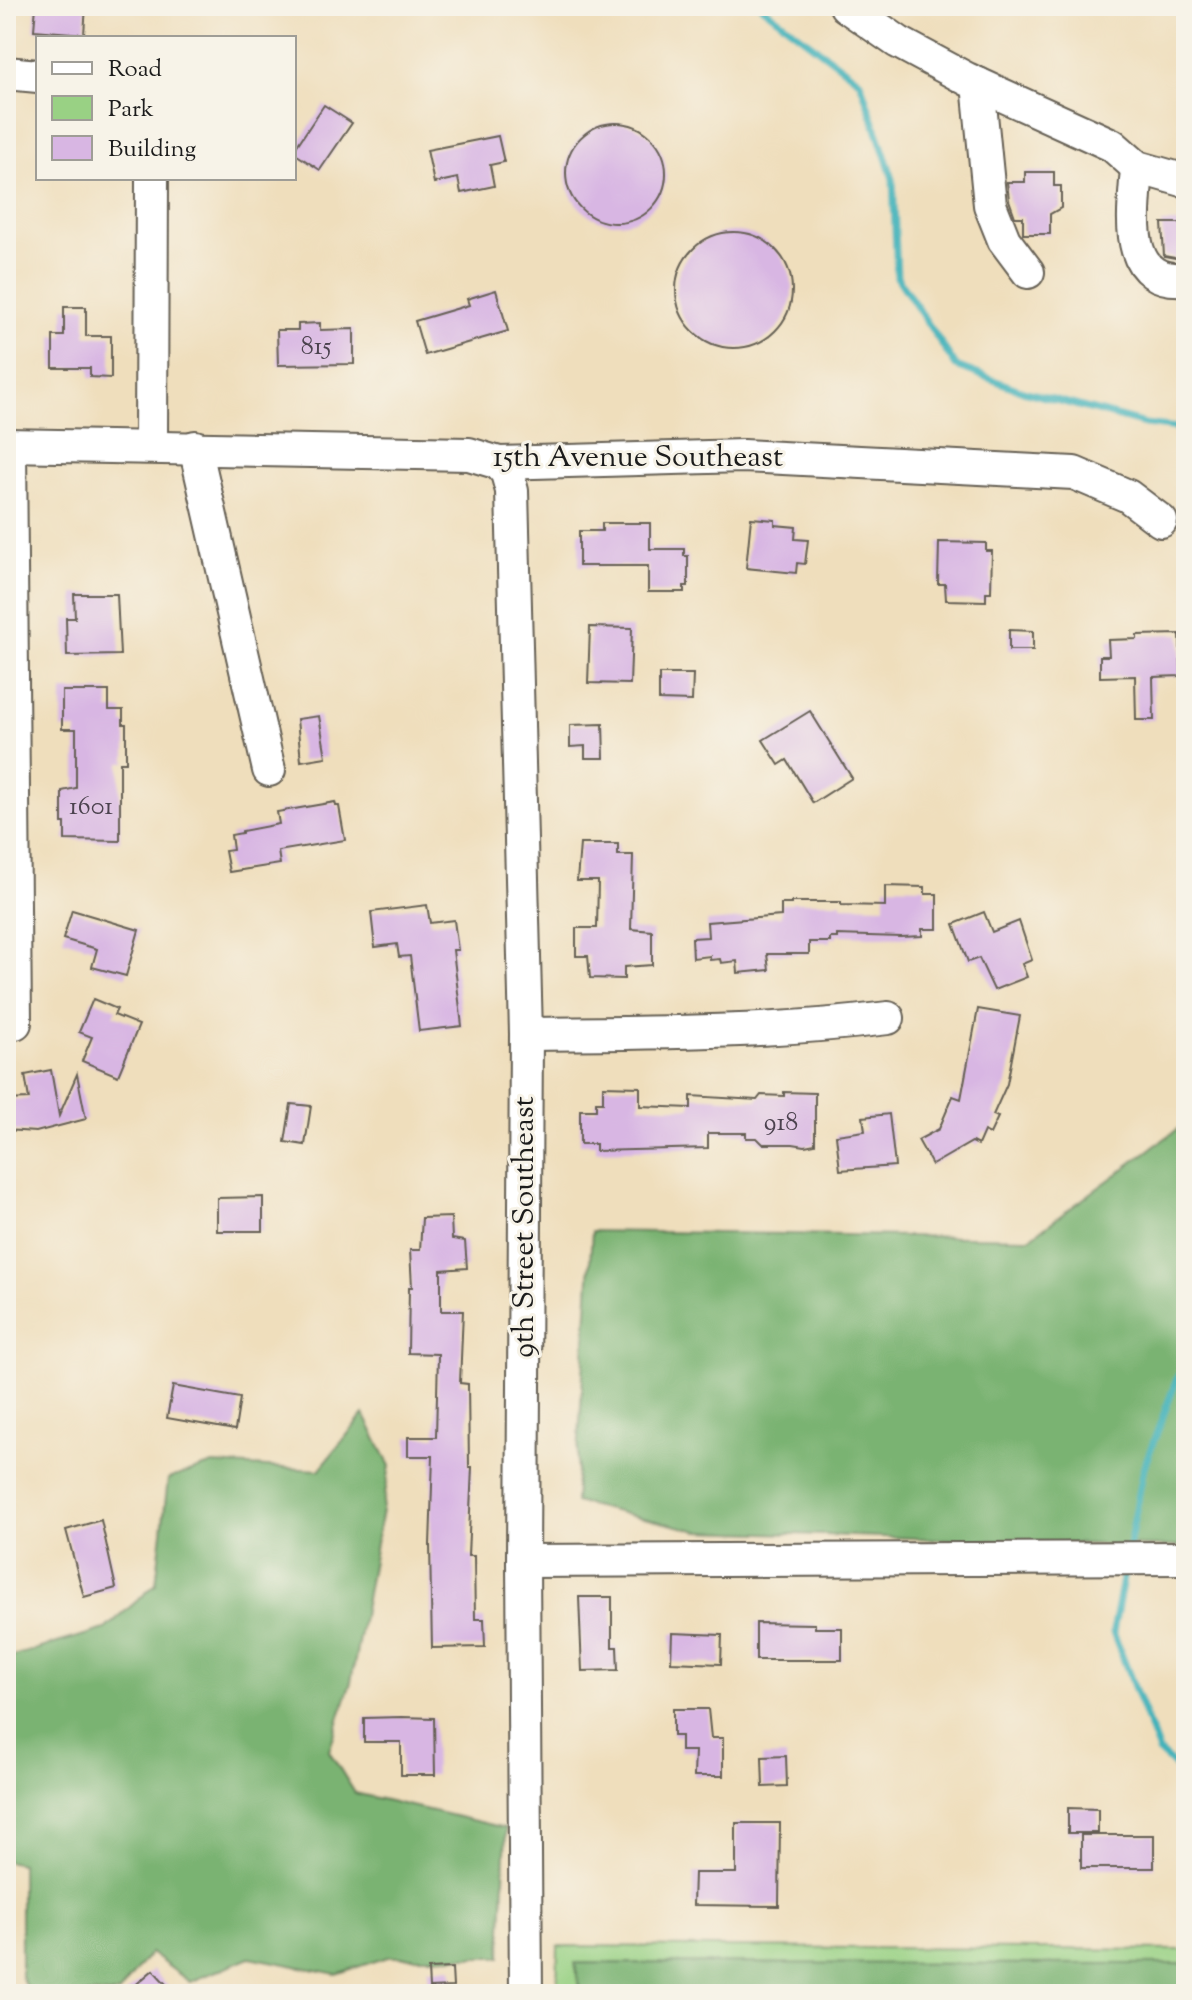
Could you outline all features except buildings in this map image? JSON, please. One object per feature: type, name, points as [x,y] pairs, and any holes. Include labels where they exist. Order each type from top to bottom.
[{"type":"street","points":[[846,6],[898,42],[978,84],[1112,145],[1137,167],[1186,181]]},
{"type":"street","points":[[6,73],[36,76]]},
{"type":"street","points":[[978,84],[990,205],[1004,240],[1028,272]]},
{"type":"street","points":[[1137,167],[1133,235],[1140,258],[1153,272],[1171,280],[1186,279]]},
{"type":"street","points":[[151,446],[152,180]]},
{"type":"street","points":[[8,445],[15,1023]]},
{"type":"street","name":"15th Avenue Southeast","points":[[8,445],[469,454],[499,463],[743,456],[1074,473],[1128,496],[1161,521]]},
{"type":"street","points":[[195,447],[269,770]]},
{"type":"street","name":"9th Street Southeast","points":[[499,463],[507,473],[512,491],[526,1034],[523,1561],[526,1994]]},
{"type":"street","points":[[526,1034],[697,1032],[888,1018]]},
{"type":"street","points":[[523,1561],[1186,1558]]},
{"type":"green space","points":[[1186,1123],[1186,1547],[699,1531],[575,1502],[592,1231],[1030,1238]]},
{"type":"green space","points":[[364,1414],[390,1466],[351,1682],[329,1751],[355,1793],[506,1828],[501,1957],[388,1957],[336,1974],[250,1957],[190,1982],[150,1953],[118,1994],[29,1994],[21,1976],[21,1864],[6,1861],[6,1658],[105,1629],[156,1584],[168,1479],[213,1464],[319,1470]]},
{"type":"green space","points":[[558,1946],[1186,1950],[1186,1994],[557,1994]]},
{"type":"green space","points":[[575,1963],[1186,1964],[1186,1994],[587,1994],[581,1992]]},
{"type":"waterway","points":[[761,6],[860,81],[893,179],[897,277],[956,366],[1023,391],[1145,424],[1186,429]]},
{"type":"waterway","points":[[1128,1552],[1144,1467],[1178,1376],[1186,1368]]},
{"type":"waterway","points":[[1125,1568],[1113,1632],[1159,1752],[1186,1776]]}]
